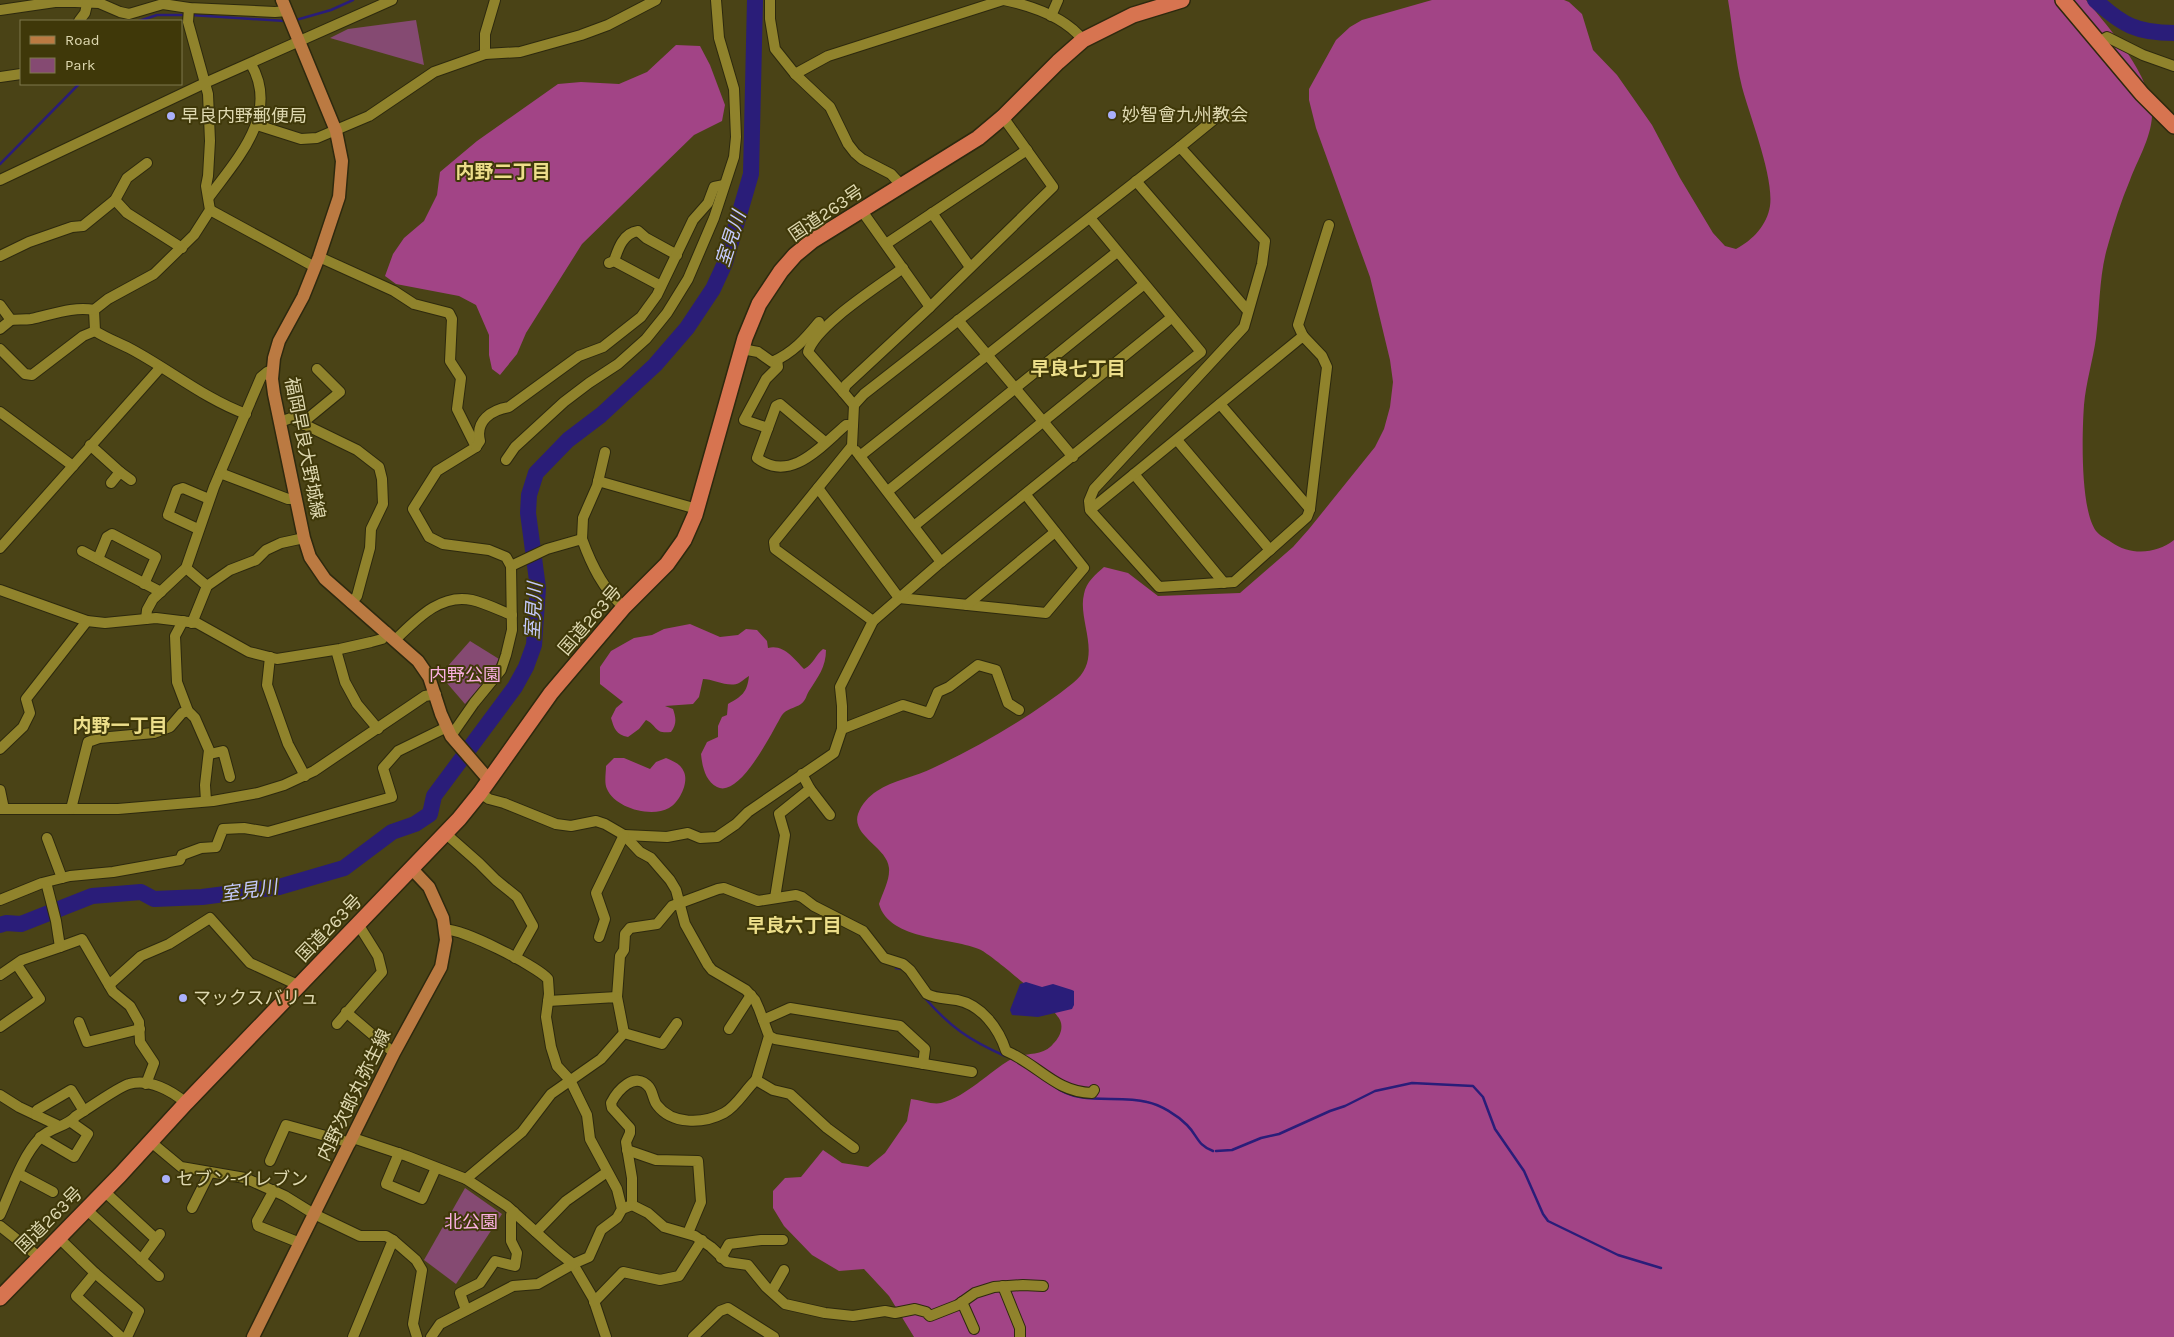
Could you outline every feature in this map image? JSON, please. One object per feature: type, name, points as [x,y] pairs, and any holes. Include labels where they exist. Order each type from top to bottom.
[{"type":"highway","name":"国道263号","points":[[0,1298],[445,833],[480,793],[550,694],[624,607],[667,564],[684,540],[697,509],[742,349],[759,304],[781,271],[795,255],[812,241],[978,138],[1003,117],[1083,40],[1133,14],[1182,0]]},
{"type":"highway","points":[[2063,0],[2142,94],[2174,126]]},
{"type":"main road","name":"福岡早良大野城線","points":[[284,5],[336,131],[342,161],[339,197],[303,298],[279,341],[272,370],[274,394],[304,538],[310,557],[319,571],[418,661],[429,676],[449,732],[489,780]]},
{"type":"main road","name":"内野次郎丸弥生線","points":[[253,1337],[352,1141],[394,1053],[441,967],[445,950],[445,930],[438,906],[429,887],[412,869]]},
{"type":"street","points":[[0,180],[205,83],[392,0]]},
{"type":"street","points":[[485,54],[485,34],[495,0]]},
{"type":"street","points":[[257,125],[301,139],[317,138],[369,116],[434,72],[485,54],[520,52],[581,35],[608,25],[656,0]]},
{"type":"street","points":[[506,460],[515,447],[564,402],[618,364],[646,339],[667,313],[688,279],[701,251],[734,157],[736,137],[734,89],[719,38],[716,0]]},
{"type":"street","points":[[770,0],[775,48],[795,74],[830,108],[848,144],[855,153],[862,159],[891,174],[902,186]]},
{"type":"street","points":[[795,74],[828,56],[1003,0],[1028,5],[1051,16],[1074,29],[1083,40]]},
{"type":"street","points":[[1051,16],[1058,0]]},
{"type":"street","points":[[80,20],[85,13],[88,1]]},
{"type":"street","points":[[0,10],[19,4],[88,1],[129,14],[163,4],[275,12],[284,5]]},
{"type":"street","points":[[94,310],[108,299],[154,274],[182,248],[204,223],[210,210],[206,186],[210,150],[209,110],[205,83],[188,22],[194,5]]},
{"type":"street","points":[[2098,42],[2108,38],[2143,55],[2174,66]]},
{"type":"street","points":[[209,197],[247,144],[257,125],[261,100],[255,71],[251,64]]},
{"type":"street","points":[[0,77],[20,74]]},
{"type":"street","points":[[873,621],[775,549],[774,542],[852,446],[854,405],[864,394],[1223,112],[1231,115]]},
{"type":"street","points":[[843,392],[846,385],[930,307],[1053,187],[1003,117]]},
{"type":"street","points":[[1180,146],[1265,241],[1262,264],[1244,327],[1094,489],[1089,501],[1090,510],[1159,587],[1234,582],[1307,517],[1310,509],[1327,367],[1322,356],[1303,336],[1298,325],[1329,225]]},
{"type":"street","points":[[886,244],[1026,150]]},
{"type":"street","points":[[0,256],[29,242],[72,227],[83,226],[115,200],[127,178],[147,163]]},
{"type":"street","points":[[1136,181],[1248,311]]},
{"type":"street","points":[[1,896],[62,878],[113,872],[180,860],[182,855],[200,848],[216,847],[223,829],[244,828],[268,832],[392,797],[382,768],[398,751],[449,732],[501,670],[512,630],[511,566],[506,557],[489,550],[443,544],[429,537],[413,509],[437,471],[476,448],[480,441],[478,433],[484,418],[497,409],[509,407],[579,356],[604,346],[641,317],[661,286],[693,220],[708,203],[714,187],[724,185]]},
{"type":"street","points":[[115,200],[127,213],[182,248]]},
{"type":"street","points":[[210,210],[317,262],[394,291],[414,304],[449,313],[452,319],[450,362],[461,378],[457,408],[476,448]]},
{"type":"street","points":[[862,211],[930,307]]},
{"type":"street","points":[[932,213],[970,267]]},
{"type":"street","points":[[1090,218],[1143,285],[1210,362]]},
{"type":"street","points":[[661,286],[611,263],[619,244],[633,232],[638,231],[646,238],[677,254]]},
{"type":"street","points":[[860,456],[1117,252]]},
{"type":"street","points":[[854,405],[808,352],[810,344],[827,325],[903,268]]},
{"type":"street","points":[[888,491],[1143,285]]},
{"type":"street","points":[[0,305],[10,320]]},
{"type":"street","points":[[0,329],[10,320],[30,319],[50,313],[85,308],[94,310]]},
{"type":"street","points":[[94,310],[95,330]]},
{"type":"street","points":[[914,526],[1171,318]]},
{"type":"street","points":[[958,320],[1073,457]]},
{"type":"street","points":[[742,349],[758,352],[772,362],[785,357],[801,344],[820,322]]},
{"type":"street","points":[[0,349],[25,374],[32,375],[83,336],[95,330]]},
{"type":"street","points":[[95,330],[109,340],[128,347],[219,404],[246,414]]},
{"type":"street","points":[[1090,510],[1303,336]]},
{"type":"street","points":[[624,834],[667,837],[688,833],[700,838],[717,837],[736,824],[748,812],[834,753],[842,729],[840,687],[873,621],[942,562],[1201,352]]},
{"type":"street","points":[[768,428],[744,420],[766,379],[778,367],[777,360]]},
{"type":"street","points":[[0,548],[160,368]]},
{"type":"street","points":[[304,425],[306,420],[340,392],[317,369]]},
{"type":"street","points":[[146,619],[147,610],[153,599],[186,568],[198,529],[261,377],[272,370]]},
{"type":"street","points":[[825,442],[780,404],[776,406],[757,458],[764,463],[786,467],[805,461],[846,425],[853,425]]},
{"type":"street","points":[[1220,404],[1310,509]]},
{"type":"street","points":[[0,412],[73,466]]},
{"type":"street","points":[[280,422],[291,418],[357,450],[379,467],[382,479],[383,504],[372,529],[370,548],[357,596],[351,602]]},
{"type":"street","points":[[1177,440],[1270,550]]},
{"type":"street","points":[[90,445],[131,480]]},
{"type":"street","points":[[852,446],[942,562]]},
{"type":"street","points":[[605,452],[598,481],[583,518],[582,539],[594,571],[615,599],[624,607]]},
{"type":"street","points":[[111,483],[120,472]]},
{"type":"street","points":[[220,473],[288,499],[296,499]]},
{"type":"street","points":[[1134,474],[1224,583]]},
{"type":"street","points":[[598,481],[697,509]]},
{"type":"street","points":[[198,529],[168,515],[177,490],[183,488],[210,499]]},
{"type":"street","points":[[818,488],[899,598],[1046,613],[1084,568],[1026,495]]},
{"type":"street","points":[[967,605],[1055,532]]},
{"type":"street","points":[[98,559],[107,537],[112,534],[156,557],[144,584]]},
{"type":"street","points":[[206,802],[206,771],[210,754],[195,718],[188,711],[176,682],[175,636],[188,622],[207,586],[230,570],[256,560],[266,550],[274,546],[304,538]]},
{"type":"street","points":[[511,566],[547,550],[582,539]]},
{"type":"street","points":[[82,551],[161,592]]},
{"type":"street","points":[[186,568],[207,586]]},
{"type":"street","points":[[0,590],[86,621],[105,623],[156,618],[188,622],[218,634],[250,652],[277,659],[336,650],[391,636],[422,614],[451,599],[471,600],[512,615]]},
{"type":"street","points":[[0,749],[23,727],[30,713],[26,699],[86,621]]},
{"type":"street","points":[[336,650],[345,682],[357,704],[378,729]]},
{"type":"street","points":[[270,657],[267,685],[288,744],[304,776]]},
{"type":"street","points":[[842,729],[904,704],[930,713],[938,692],[949,687],[978,665],[996,670],[1008,702],[1019,710]]},
{"type":"street","points":[[0,790],[2,809],[118,809],[206,802],[258,793],[284,785],[304,776],[378,729],[425,696],[436,694]]},
{"type":"street","points":[[71,809],[88,742],[99,738],[154,733],[170,726],[182,713],[188,711]]},
{"type":"street","points":[[210,754],[223,751],[230,777]]},
{"type":"street","points":[[802,774],[810,789],[830,815]]},
{"type":"street","points":[[775,898],[785,835],[779,814],[810,789]]},
{"type":"street","points":[[431,1337],[440,1324],[513,1286],[538,1284],[589,1257],[601,1230],[617,1218],[627,1207],[632,1178],[626,1142],[630,1128],[612,1108],[611,1103],[616,1093],[626,1084],[636,1081],[646,1084],[656,1104],[666,1114],[688,1122],[723,1114],[732,1108],[756,1080],[769,1036],[755,1000],[751,995],[712,970],[708,965],[685,924],[680,902],[670,880],[651,858],[640,852],[624,834],[596,821],[571,826],[556,824],[489,799],[480,793]]},
{"type":"street","points":[[445,833],[496,880],[517,896],[534,926],[515,958]]},
{"type":"street","points":[[599,937],[605,919],[596,893],[624,834]]},
{"type":"street","points":[[47,838],[62,878]]},
{"type":"street","points":[[48,886],[60,947]]},
{"type":"street","points":[[466,1179],[522,1132],[550,1094],[610,1052],[624,1033],[617,998],[620,956],[624,950],[625,934],[630,928],[657,924],[672,906],[724,888],[758,900],[796,895],[863,931],[884,958],[903,964],[910,970],[927,994],[932,997],[962,1001],[982,1013],[996,1030],[1006,1051],[1021,1057],[1065,1089],[1078,1093],[1092,1093],[1094,1090]]},
{"type":"street","points":[[109,985],[141,956],[169,944],[210,918],[250,963],[300,986]]},
{"type":"street","points":[[336,1024],[382,972],[378,956],[363,928],[358,924]]},
{"type":"street","points":[[445,930],[455,930],[515,958],[548,979],[546,1017],[551,1047],[557,1066],[570,1080],[587,1116],[590,1139],[627,1207],[648,1213],[664,1227],[688,1233],[702,1240],[727,1262],[748,1265],[766,1287],[786,1304],[825,1313],[853,1316],[885,1311],[895,1313],[915,1309],[926,1312],[930,1316],[946,1311],[975,1293],[1003,1286],[1043,1286]]},
{"type":"street","points":[[0,975],[22,960],[82,940],[113,992],[130,1006],[139,1022],[140,1042],[154,1063],[146,1084]]},
{"type":"street","points":[[0,1027],[40,999],[17,965]]},
{"type":"street","points":[[729,1029],[751,995]]},
{"type":"street","points":[[548,1001],[617,998]]},
{"type":"street","points":[[763,1020],[790,1008],[900,1026],[924,1049],[923,1064]]},
{"type":"street","points":[[346,1012],[394,1053]]},
{"type":"street","points":[[79,1022],[87,1042],[140,1029]]},
{"type":"street","points":[[624,1033],[662,1044],[677,1023]]},
{"type":"street","points":[[769,1036],[776,1039],[972,1072]]},
{"type":"street","points":[[756,1080],[773,1090],[790,1094],[827,1128],[854,1148]]},
{"type":"street","points":[[0,1215],[28,1153],[40,1137],[57,1125],[71,1122],[129,1084],[146,1084],[162,1087],[186,1103]]},
{"type":"street","points":[[36,1115],[37,1110],[71,1090],[84,1112]]},
{"type":"street","points":[[0,1095],[57,1125]]},
{"type":"street","points":[[40,1137],[74,1157],[88,1134],[71,1122]]},
{"type":"street","points":[[270,1161],[286,1125],[399,1153],[466,1179],[514,1212],[573,1264],[594,1302],[606,1337]]},
{"type":"street","points":[[151,1142],[181,1168],[245,1178],[274,1190],[314,1214],[360,1236],[386,1236],[393,1240],[421,1265],[422,1270],[413,1324],[417,1337]]},
{"type":"street","points":[[627,1150],[656,1160],[698,1161],[701,1202],[688,1233]]},
{"type":"street","points":[[399,1153],[386,1184],[422,1199],[436,1168]]},
{"type":"street","points":[[192,1208],[210,1172]]},
{"type":"street","points":[[536,1232],[566,1201],[607,1172]]},
{"type":"street","points":[[19,1174],[53,1192]]},
{"type":"street","points":[[274,1190],[256,1221],[258,1226],[300,1243]]},
{"type":"street","points":[[104,1191],[158,1237],[141,1260]]},
{"type":"street","points":[[86,1209],[159,1276]]},
{"type":"street","points":[[466,1310],[460,1293],[480,1283],[495,1261],[515,1266],[517,1253],[511,1242],[511,1215],[514,1212]]},
{"type":"street","points":[[0,1226],[39,1257]]},
{"type":"street","points":[[58,1237],[95,1273],[139,1311],[127,1337]]},
{"type":"street","points":[[353,1337],[393,1240]]},
{"type":"street","points":[[594,1302],[623,1272],[660,1280],[679,1276],[702,1240]]},
{"type":"street","points":[[721,1258],[730,1244],[761,1240],[783,1240]]},
{"type":"street","points":[[772,1291],[784,1270]]},
{"type":"street","points":[[95,1273],[76,1296],[121,1337]]},
{"type":"street","points":[[1003,1286],[1020,1328],[1020,1337]]},
{"type":"street","points":[[962,1302],[974,1329]]},
{"type":"street","points":[[693,1337],[720,1311],[728,1308],[760,1334],[774,1337]]},
{"type":"green space","points":[[416,20],[424,65],[330,38],[348,29]]},
{"type":"green space","name":"内野公園","points":[[470,641],[499,659],[491,674],[465,704],[440,675]]},
{"type":"green space","name":"北公園","points":[[465,1188],[502,1214],[456,1284],[424,1260]]},
{"type":"shaded area","points":[[1432,0],[1564,0],[1569,2],[1582,14],[1593,50],[1617,75],[1652,125],[1680,178],[1713,233],[1725,246],[1736,249],[1748,241],[1762,226],[1770,206],[1770,194],[1765,164],[1742,87],[1728,0],[2086,0],[2118,39],[2138,70],[2150,101],[2151,124],[2121,204],[2105,256],[2096,338],[2085,396],[2083,470],[2087,506],[2091,520],[2096,531],[2103,537],[2127,550],[2143,552],[2167,545],[2174,540],[2174,1337],[914,1337],[889,1296],[864,1269],[839,1271],[812,1255],[784,1226],[773,1208],[773,1191],[785,1178],[801,1177],[823,1150],[842,1163],[868,1167],[885,1153],[907,1121],[911,1099],[930,1103],[951,1100],[1014,1058],[1046,1050],[1059,1036],[1061,1023],[1056,1014],[1024,983],[981,950],[908,931],[895,925],[885,916],[879,904],[887,882],[889,868],[882,854],[860,829],[857,822],[858,814],[871,795],[883,787],[926,771],[987,740],[1023,719],[1073,683],[1082,673],[1089,651],[1083,605],[1085,590],[1092,579],[1104,567],[1128,573],[1158,596],[1240,593],[1293,547],[1375,447],[1384,429],[1390,407],[1393,382],[1390,360],[1370,277],[1316,128],[1309,100],[1309,89],[1336,40],[1350,27],[1362,20]]},
{"type":"shaded area","points":[[676,45],[700,46],[710,65],[725,105],[722,121],[694,135],[582,244],[526,333],[517,354],[500,375],[492,369],[489,355],[489,335],[476,305],[459,296],[396,284],[385,276],[393,254],[404,238],[424,221],[437,195],[440,172],[477,141],[558,84],[581,82],[619,84],[647,72]]},
{"type":"shaded area","points":[[690,624],[720,637],[738,635],[746,629],[757,630],[767,641],[768,648],[774,647],[784,650],[804,669],[810,665],[823,649],[826,650],[823,667],[804,701],[782,715],[755,761],[736,783],[726,788],[717,787],[707,777],[703,768],[701,754],[707,742],[718,737],[718,726],[722,717],[727,715],[728,704],[743,693],[749,676],[735,684],[703,679],[699,697],[693,704],[665,706],[673,709],[675,715],[675,724],[671,732],[659,731],[646,720],[639,729],[628,737],[621,735],[616,730],[611,718],[616,708],[623,702],[600,684],[600,667],[611,651],[634,638]]},
{"type":"shaded area","points":[[614,758],[624,758],[650,769],[656,762],[666,758],[676,763],[683,769],[685,782],[676,802],[669,808],[653,812],[625,806],[611,796],[607,789],[606,766]]},
{"type":"shaded area","points":[[1026,982],[1042,987],[1053,984],[1074,991],[1074,1005],[1072,1009],[1038,1017],[1012,1015],[1010,1010],[1020,984]]},
{"type":"waterway","points":[[296,20],[331,10],[353,0]]},
{"type":"waterway","name":"室見川","points":[[0,925],[6,923],[21,924],[92,896],[141,892],[154,899],[202,897],[279,887],[344,868],[392,832],[415,824],[430,814],[434,796],[515,687],[526,667],[534,645],[538,588],[528,513],[529,495],[536,473],[568,440],[601,415],[655,365],[687,328],[713,289],[725,263],[751,174],[755,0]]},
{"type":"waterway","name":"室見川","points":[[2095,0],[2114,16],[2131,26],[2161,33],[2174,33]]},
{"type":"waterway","points":[[142,20],[157,15],[185,15]]},
{"type":"waterway","points":[[191,15],[285,21]]},
{"type":"waterway","points":[[0,164],[78,85]]},
{"type":"waterway","points":[[896,968],[902,969]]},
{"type":"waterway","points":[[924,997],[961,1032],[1005,1056]]},
{"type":"waterway","points":[[1216,1151],[1232,1150],[1261,1138],[1279,1134],[1375,1091],[1412,1083],[1473,1086],[1483,1097],[1495,1129],[1524,1171],[1548,1221],[1618,1255],[1661,1268]]},
{"type":"waterway","points":[[1054,1086],[1076,1096],[1135,1100],[1158,1105],[1183,1121],[1201,1143],[1213,1151]]},
{"type":"place","name":"妙智會九州教会","points":[[1112,115]]},
{"type":"place","name":"早良内野郵便局","points":[[171,116]]},
{"type":"place","name":"マックスバリュ","points":[[183,998]]},
{"type":"place","name":"セブン-イレブン","points":[[166,1179]]},
{"type":"district","name":"内野二丁目","points":[[503,172]]},
{"type":"district","name":"早良七丁目","points":[[1078,369]]},
{"type":"district","name":"内野一丁目","points":[[120,726]]},
{"type":"district","name":"早良六丁目","points":[[794,926]]}]
